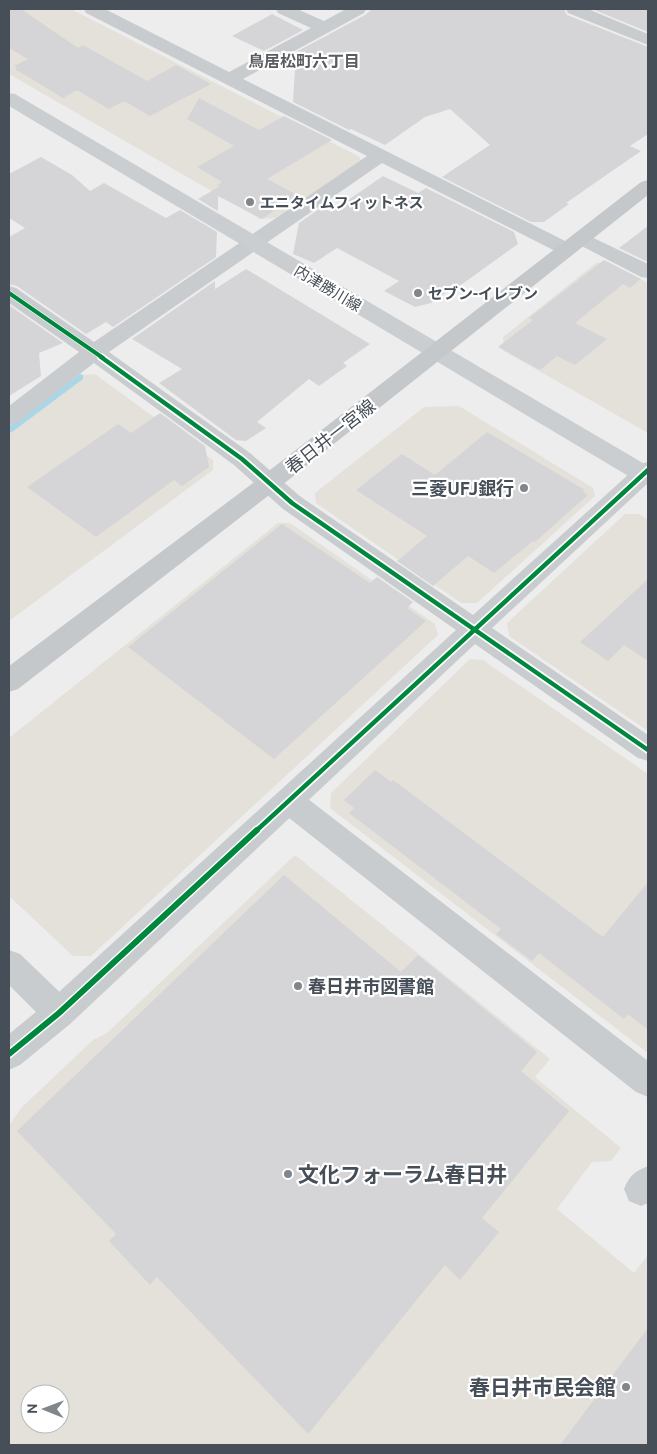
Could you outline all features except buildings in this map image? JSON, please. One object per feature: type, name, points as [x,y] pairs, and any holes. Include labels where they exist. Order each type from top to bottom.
[{"type":"main road","name":"内津勝川線","points":[[9,98],[437,353],[647,474]]},
{"type":"main road","name":"春日井一宮線","points":[[9,681],[269,484],[437,353],[573,243],[648,186]]},
{"type":"street","points":[[92,9],[381,155],[573,243],[648,272]]},
{"type":"street","points":[[284,9],[324,27]]},
{"type":"street","points":[[231,78],[358,9]]},
{"type":"street","points":[[574,9],[648,40]]},
{"type":"street","points":[[9,417],[94,352],[254,244],[381,155]]},
{"type":"street","points":[[9,293],[242,459],[292,504],[648,750]]},
{"type":"street","points":[[9,1054],[59,1013],[473,630],[647,474]]},
{"type":"street","points":[[289,801],[648,1081]]},
{"type":"street","points":[[9,964],[59,1013]]},
{"type":"shaded area","points":[[9,9],[71,9],[360,157],[361,163],[275,218],[260,219],[9,74]]},
{"type":"shaded area","points":[[608,262],[648,283],[648,433],[504,351],[503,337],[596,263]]},
{"type":"shaded area","points":[[95,374],[213,460],[213,470],[9,621],[9,428],[80,375]]},
{"type":"shaded area","points":[[459,406],[593,488],[595,496],[477,603],[461,603],[316,503],[315,493],[424,407]]},
{"type":"shaded area","points":[[625,514],[639,514],[648,520],[648,731],[509,636],[507,623]]},
{"type":"shaded area","points":[[278,523],[290,523],[435,624],[438,635],[91,956],[73,956],[9,896],[9,738]]},
{"type":"shaded area","points":[[470,659],[483,660],[648,774],[648,1053],[330,808],[331,793]]},
{"type":"shaded area","points":[[295,855],[550,1059],[535,1077],[621,1148],[611,1161],[592,1162],[557,1209],[634,1273],[648,1255],[648,1445],[9,1445],[9,1126],[21,1108],[93,1040],[107,1033]]},
{"type":"waterway","points":[[9,430],[80,377]]},
{"type":"cycle path","points":[[9,293],[242,459],[292,503],[648,750]]},
{"type":"cycle path","points":[[9,1054],[59,1013],[648,470]]},
{"type":"place","name":"エニタイムフィットネス","points":[[250,202]]},
{"type":"place","name":"セブン-イレブン","points":[[418,293]]},
{"type":"place","name":"三菱UFJ銀行","points":[[524,488]]},
{"type":"place","name":"春日井市図書館","points":[[298,986]]},
{"type":"place","name":"文化フォーラム春日井","points":[[288,1174]]},
{"type":"place","name":"春日井市民会館","points":[[626,1387]]},
{"type":"district","name":"鳥居松町六丁目","points":[[304,61]]}]
